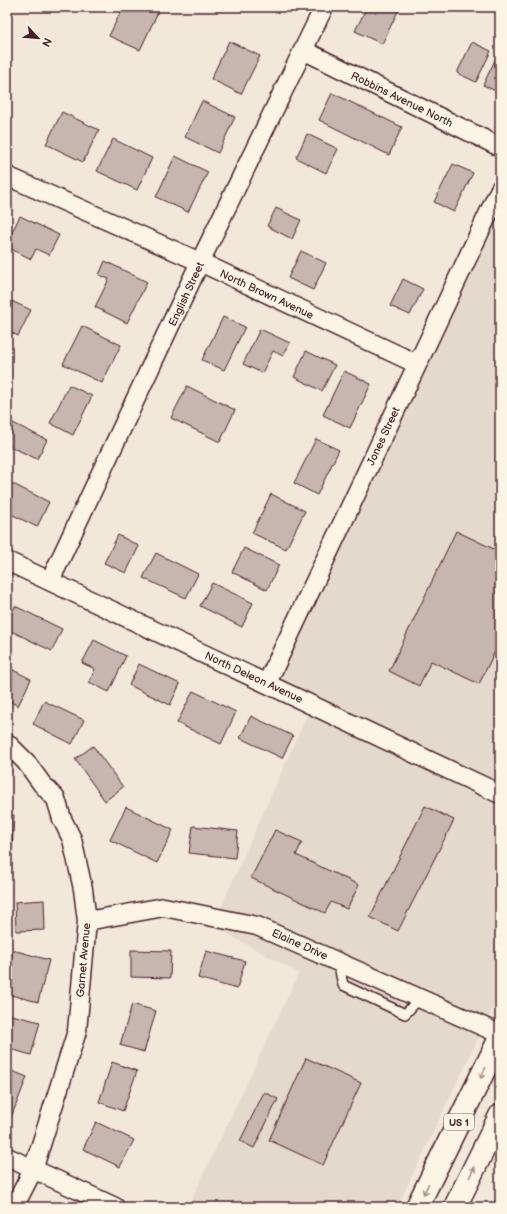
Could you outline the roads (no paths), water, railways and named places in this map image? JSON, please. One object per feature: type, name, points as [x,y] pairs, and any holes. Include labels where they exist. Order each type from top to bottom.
[{"type":"main road","name":"US 1","points":[[417,1207],[500,1038]]},
{"type":"main road","points":[[455,1207],[500,1116]]},
{"type":"street","name":"English Street","points":[[50,582],[200,262],[324,7]]},
{"type":"street","name":"Robbins Avenue North","points":[[303,50],[500,147]]},
{"type":"street","name":"North Brown Avenue","points":[[7,176],[200,262],[417,364]]},
{"type":"street","name":"Jones Street","points":[[267,683],[500,188]]},
{"type":"street","name":"North Deleon Avenue","points":[[7,561],[500,794]]},
{"type":"street","name":"Garnet Avenue","points":[[7,743],[26,762],[42,784],[56,799],[62,820],[72,839],[83,889],[87,921],[77,1030],[33,1170],[14,1207]]},
{"type":"street","name":"Elaine Drive","points":[[87,921],[164,907],[257,926],[500,1034]]},
{"type":"street","points":[[7,1157],[115,1207]]}]
